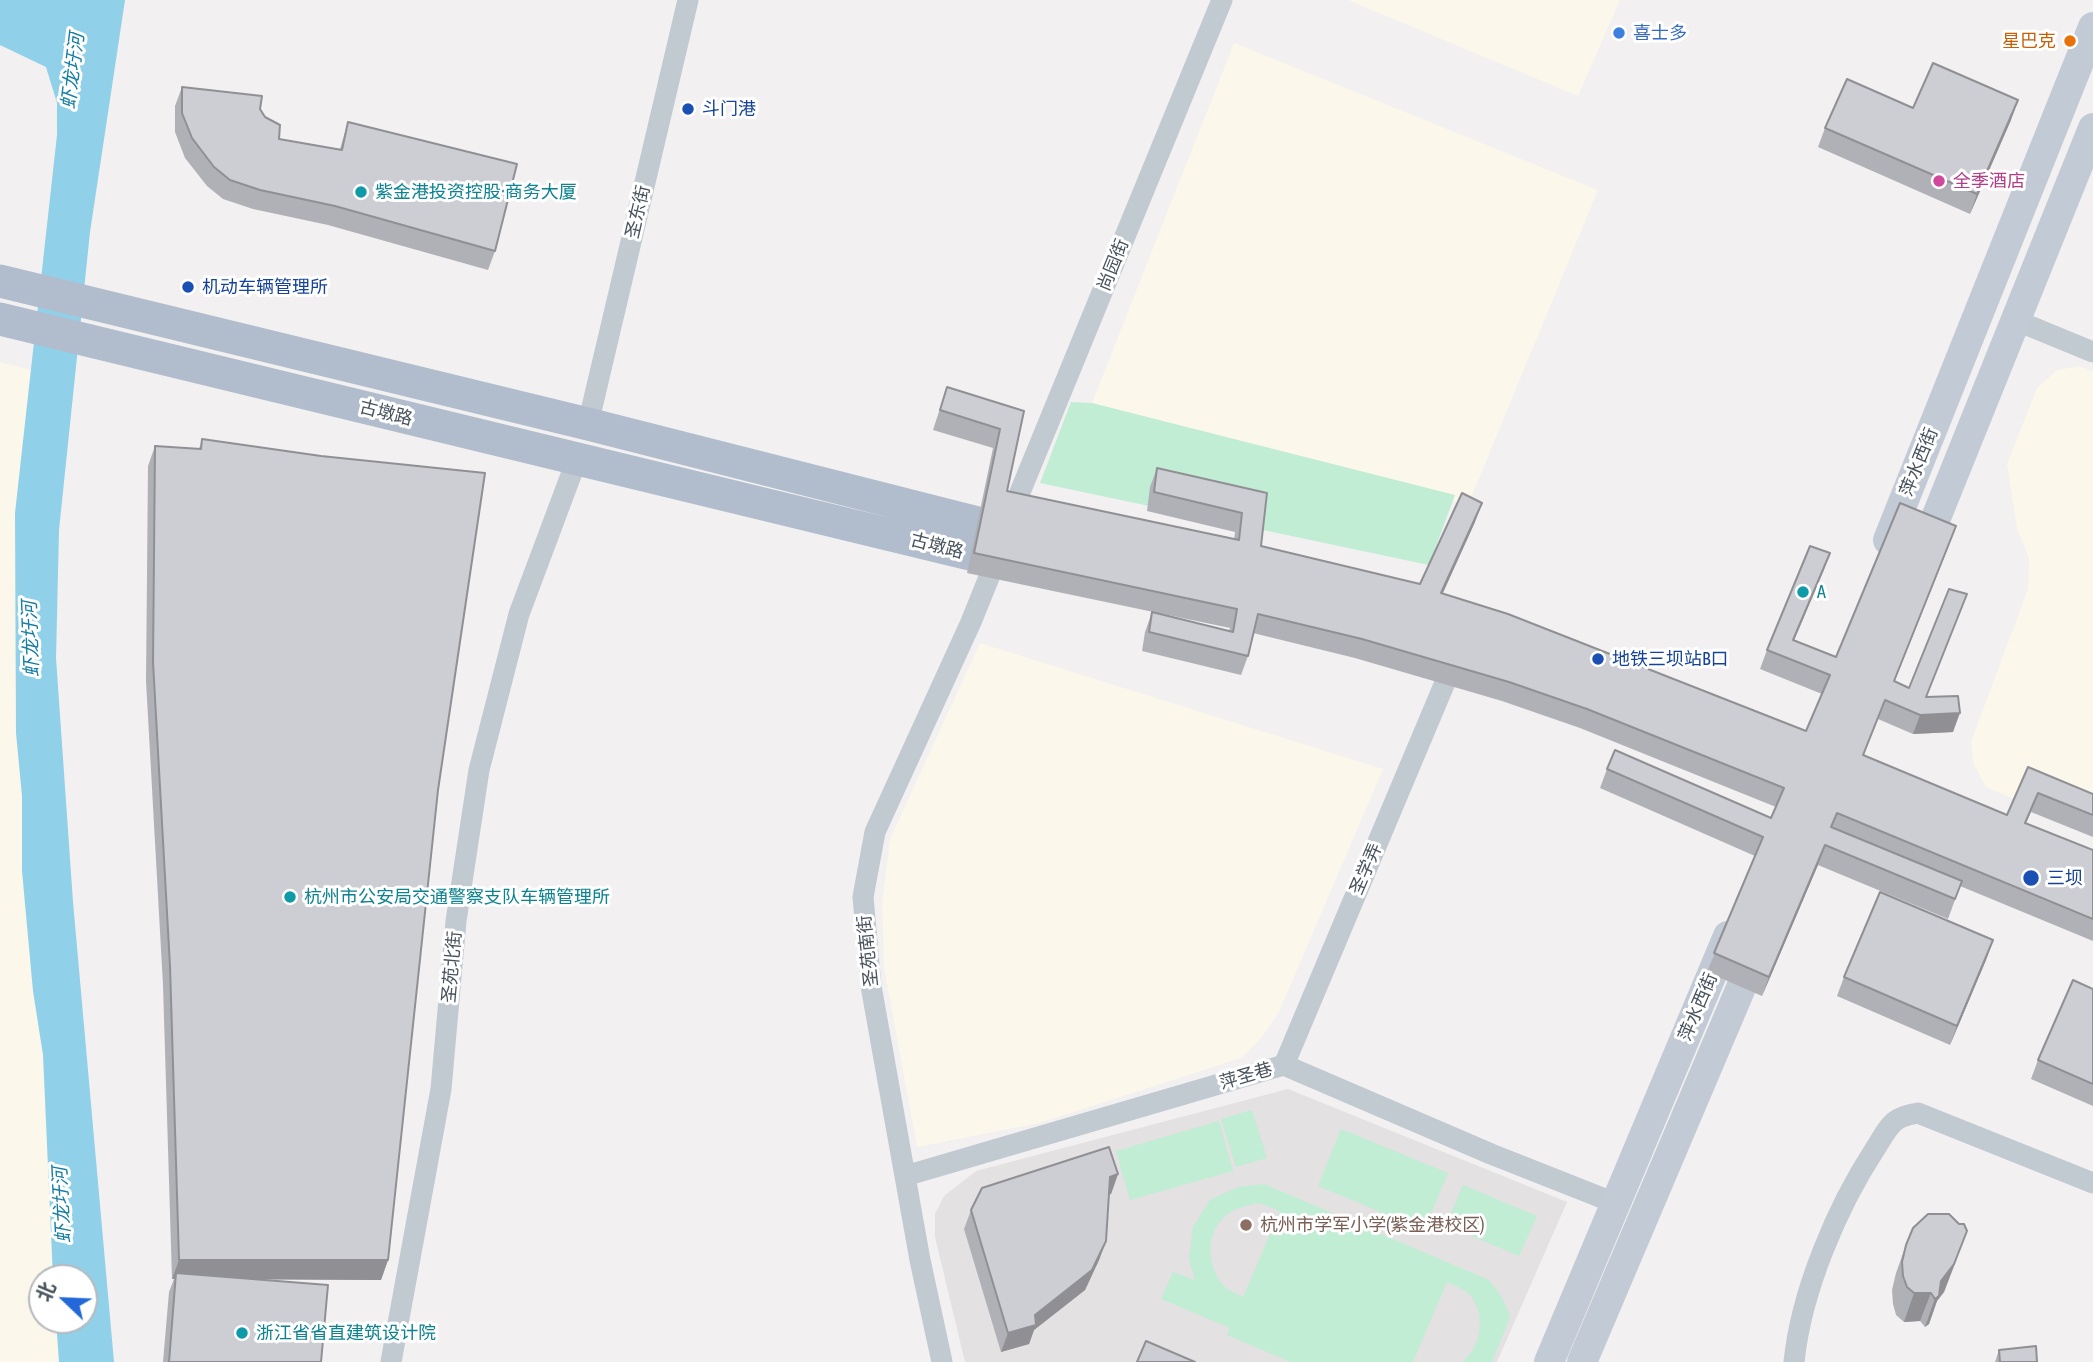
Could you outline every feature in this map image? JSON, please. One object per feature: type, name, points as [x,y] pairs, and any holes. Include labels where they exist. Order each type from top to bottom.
[{"type":"main road","name":"萍水西街","points":[[1878,565],[2093,27]]},
{"type":"main road","name":"萍水西街","points":[[1912,577],[2093,128]]},
{"type":"main road","name":"古墩路","points":[[7,283],[588,424],[1000,545],[1050,573]]},
{"type":"main road","name":"古墩路","points":[[6,321],[577,459],[1000,545],[1044,540]]},
{"type":"main road","name":"萍水西街","points":[[1549,1362],[1736,916]]},
{"type":"main road","name":"萍水西街","points":[[1581,1362],[1766,928]]},
{"type":"street","name":"圣东街","points":[[588,424],[688,0]]},
{"type":"street","name":"尚园街","points":[[1000,545],[1222,0]]},
{"type":"street","points":[[2015,320],[2093,352]]},
{"type":"street","name":"圣苑北街","points":[[391,1362],[441,1089],[456,920],[480,770],[519,614],[577,459]]},
{"type":"street","name":"圣苑南街","points":[[942,1362],[920,1259],[871,986],[863,897],[875,832],[971,622],[1000,545]]},
{"type":"street","name":"圣学弄","points":[[1284,1065],[1449,673]]},
{"type":"street","name":"萍圣巷","points":[[905,1176],[1284,1065],[1491,1154],[1615,1203]]},
{"type":"street","points":[[1794,1362],[1806,1305],[1826,1241],[1867,1161],[1891,1124],[1904,1115],[1918,1113],[2093,1183]]},
{"type":"shaded area","points":[[1348,0],[1620,0],[1578,96]]},
{"type":"shaded area","points":[[1234,43],[1598,190],[1468,505],[1092,403]]},
{"type":"shaded area","points":[[0,362],[46,374],[65,1264],[28,1264],[28,1334],[69,1334],[71,1362],[0,1362]]},
{"type":"shaded area","points":[[2080,366],[2093,372],[2093,833],[1986,787],[1974,765],[1971,742],[2028,589],[2029,558],[2017,528],[2007,464],[2037,388],[2057,370]]},
{"type":"shaded area","points":[[980,643],[1383,769],[1279,1012],[1260,1040],[1241,1058],[1040,1123],[917,1147],[884,967],[882,904],[890,839]]},
{"type":"shaded area","name":"杭州市学军小学(紫金港校区)","points":[[1288,1089],[1567,1202],[1497,1362],[965,1362],[935,1237],[935,1214],[944,1196],[976,1171]]},
{"type":"green space","points":[[1071,402],[1092,403],[1455,495],[1429,565],[1040,483]]},
{"type":"green space","points":[[1252,1110],[1267,1158],[1236,1167],[1221,1119]]},
{"type":"green space","points":[[1219,1121],[1233,1171],[1130,1200],[1116,1151]]},
{"type":"green space","points":[[1341,1129],[1448,1173],[1424,1230],[1318,1186]]},
{"type":"green space","points":[[1264,1184],[1489,1280],[1502,1297],[1510,1317],[1492,1362],[1462,1362],[1474,1349],[1479,1331],[1479,1313],[1469,1294],[1447,1282],[1413,1362],[1291,1362],[1227,1335],[1230,1328],[1161,1299],[1173,1272],[1195,1280],[1189,1259],[1193,1227],[1210,1200],[1238,1187]],"holes":[[[1259,1203],[1280,1211],[1243,1297],[1228,1289],[1218,1278],[1211,1259],[1212,1239],[1220,1221],[1235,1210]]]},
{"type":"green space","points":[[1463,1185],[1537,1216],[1519,1256],[1446,1225]]},
{"type":"water","name":"虾龙圩河","points":[[0,0],[125,0],[90,232],[59,530],[56,658],[73,902],[114,1362],[59,1362],[57,1334],[98,1334],[98,1264],[52,1264],[43,1055],[33,991],[22,871],[22,796],[16,733],[15,513],[57,135],[57,103],[46,67],[0,45]]},
{"type":"building","name":"全季酒店","points":[[1933,63],[2018,100],[1977,194],[1825,128],[1847,79],[1913,108]]},
{"type":"building","name":"紫金港投资控股·商务大厦","points":[[182,87],[262,96],[260,109],[265,117],[280,125],[279,139],[342,150],[348,122],[517,164],[495,251],[230,180],[214,167],[192,138],[182,113]]},
{"type":"building","name":"三坝","points":[[947,387],[1024,411],[1007,491],[1239,540],[1242,513],[1154,492],[1157,468],[1267,493],[1261,546],[1420,584],[1462,493],[1482,503],[1441,593],[1508,614],[1806,731],[1830,675],[1767,650],[1810,546],[1830,553],[1793,640],[1836,657],[1900,503],[1956,526],[1894,681],[1909,688],[1949,589],[1967,594],[1926,697],[1958,696],[1960,713],[1920,715],[1885,700],[1863,755],[2007,815],[2028,767],[2093,794],[2093,815],[2038,793],[2025,823],[2093,850],[2093,919],[1837,813],[1831,827],[1962,881],[1955,899],[1825,845],[1769,977],[1714,953],[1763,837],[1607,769],[1615,750],[1771,818],[1784,788],[1587,709],[1509,682],[1362,639],[1258,614],[1248,656],[1149,632],[1152,612],[1233,632],[1237,609],[974,553],[1000,429],[940,410]]},
{"type":"building","name":"杭州市公安局交通警察支队车辆管理所","points":[[202,439],[321,456],[485,473],[438,790],[388,1260],[179,1260],[170,966],[153,662],[155,446],[201,449]]},
{"type":"building","points":[[1880,892],[1993,940],[1957,1026],[1844,977]]},
{"type":"building","points":[[2073,980],[2093,989],[2093,1084],[2038,1060]]},
{"type":"building","points":[[1109,1147],[1118,1174],[1110,1177],[1106,1241],[1092,1270],[1035,1315],[1036,1325],[1008,1333],[971,1210],[982,1188]]},
{"type":"building","points":[[1928,1214],[1949,1214],[1959,1224],[1964,1224],[1967,1231],[1954,1264],[1941,1281],[1939,1296],[1935,1299],[1931,1293],[1914,1293],[1907,1287],[1903,1276],[1902,1262],[1906,1245],[1913,1228]]},
{"type":"building","name":"浙江省省直建筑设计院","points":[[176,1273],[328,1285],[321,1362],[169,1362]]},
{"type":"building","points":[[1146,1341],[1195,1362],[1137,1362]]},
{"type":"building","points":[[2036,1346],[2037,1362],[2000,1362],[1999,1350]]},
{"type":"place","name":"喜士多","points":[[1619,33]]},
{"type":"place","name":"星巴克","points":[[2070,41]]},
{"type":"place","name":"斗门港","points":[[688,109]]},
{"type":"place","name":"全季酒店","points":[[1939,181]]},
{"type":"place","name":"紫金港投资控股·商务大厦","points":[[361,192]]},
{"type":"place","name":"机动车辆管理所","points":[[188,287]]},
{"type":"place","name":"A","points":[[1803,592]]},
{"type":"place","name":"地铁三坝站B口","points":[[1598,659]]},
{"type":"place","name":"三坝","points":[[2031,878]]},
{"type":"place","name":"杭州市公安局交通警察支队车辆管理所","points":[[290,897]]},
{"type":"place","name":"杭州市学军小学(紫金港校区)","points":[[1246,1225]]},
{"type":"place","name":"浙江省省直建筑设计院","points":[[242,1333]]}]
